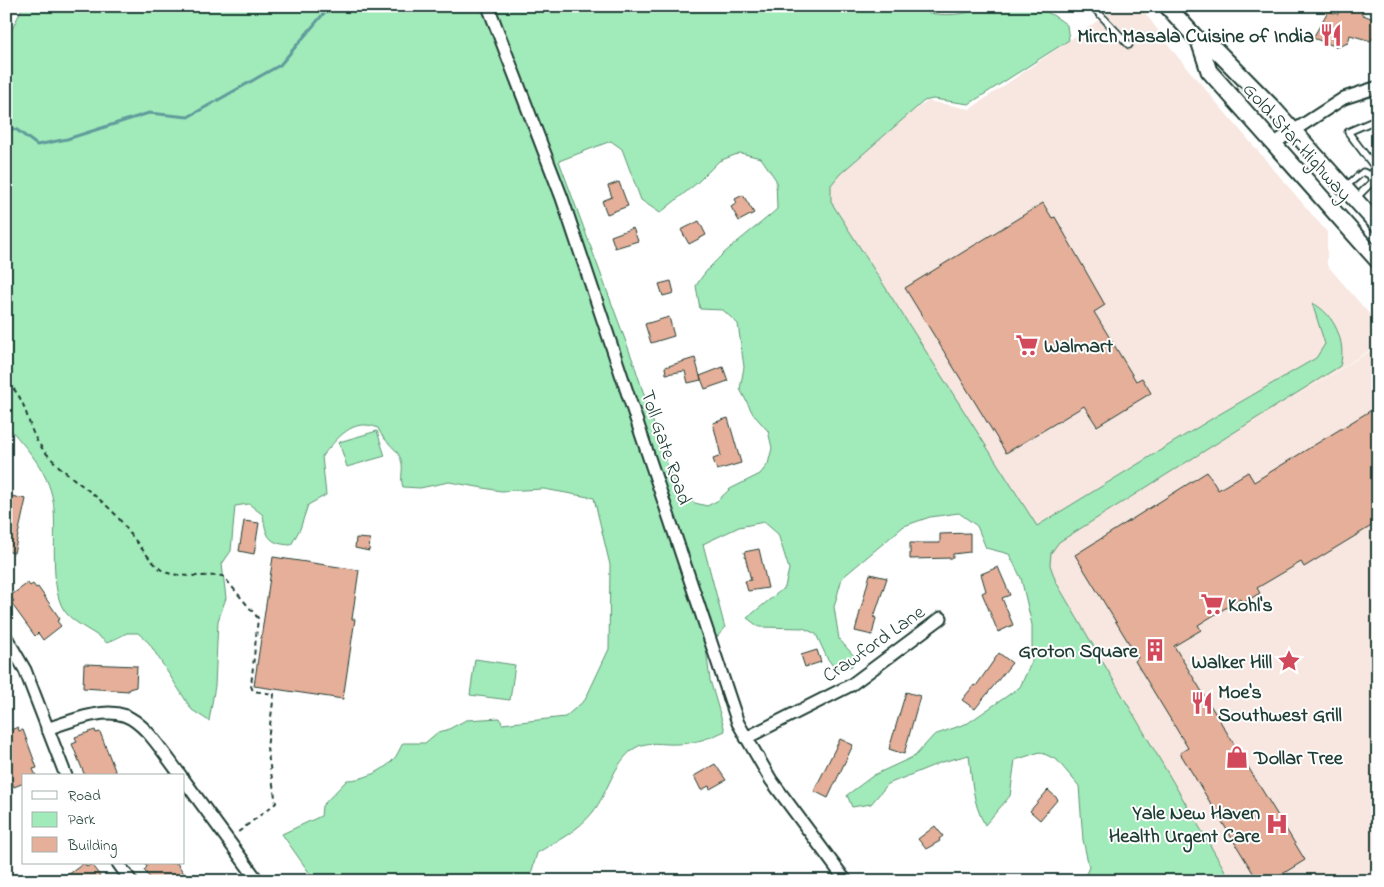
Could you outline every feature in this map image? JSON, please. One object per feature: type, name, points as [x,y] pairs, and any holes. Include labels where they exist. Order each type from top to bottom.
[{"type":"main road","name":"Gold Star Highway","points":[[1167,6],[1200,41],[1216,49],[1293,130],[1378,225]]},
{"type":"main road","name":"Gold Star Highway","points":[[1200,41],[1209,71],[1378,261]]},
{"type":"street","name":"Toll Gate Road","points":[[488,6],[562,198],[735,714],[746,738],[798,819],[846,881]]},
{"type":"street","points":[[1273,144],[1344,98],[1378,87]]},
{"type":"street","name":"Crawford Lane","points":[[746,738],[851,685],[941,618]]},
{"type":"street","points":[[6,637],[25,670],[65,774]]},
{"type":"street","points":[[47,728],[98,712],[115,712],[132,718],[146,729],[180,774]]},
{"type":"street","points":[[185,781],[258,881]]},
{"type":"street","points":[[119,864],[131,881]]},
{"type":"lane","points":[[1092,6],[1129,45]]},
{"type":"lane","points":[[1344,187],[1363,172],[1370,174],[1377,170],[1348,132],[1378,119]]},
{"type":"lane","points":[[1355,199],[1372,182],[1370,174]]},
{"type":"path","points":[[6,382],[18,394],[36,439],[66,473],[90,490],[109,507],[144,549],[157,568],[167,573],[223,576],[258,618],[251,686],[253,691],[274,694],[267,748],[276,803],[228,840]]},
{"type":"shaded area","points":[[1119,6],[1140,6],[1177,56],[1327,232],[1327,265],[1378,324],[1378,345],[1286,403],[1378,346],[1378,881],[1218,881],[808,180],[928,101],[970,109]]},
{"type":"green space","points":[[23,6],[908,6],[928,13],[946,15],[984,9],[986,6],[1029,6],[1038,8],[1056,17],[1067,25],[1069,40],[969,104],[933,99],[924,101],[840,174],[831,185],[831,202],[1037,526],[1213,418],[1316,358],[1325,344],[1312,303],[1327,314],[1332,321],[1337,330],[1342,348],[1340,366],[1059,542],[1051,553],[1050,565],[1056,582],[1231,881],[1083,881],[1089,867],[1083,840],[1079,786],[1057,760],[1040,752],[1015,760],[1010,796],[985,825],[977,808],[969,755],[942,762],[888,784],[871,804],[852,807],[847,795],[874,775],[915,756],[934,735],[968,723],[1020,687],[1032,661],[1032,625],[1021,578],[1009,554],[986,548],[977,526],[959,513],[930,517],[904,526],[842,578],[834,607],[839,639],[855,657],[852,666],[836,670],[827,658],[816,634],[803,628],[759,627],[747,618],[785,587],[789,569],[778,534],[764,522],[739,527],[703,544],[725,628],[706,649],[710,680],[725,731],[689,743],[645,744],[627,754],[598,804],[587,819],[567,835],[537,853],[531,874],[532,881],[315,881],[282,834],[321,816],[322,806],[347,780],[365,777],[378,772],[394,758],[403,743],[425,743],[438,732],[447,730],[466,720],[500,718],[502,724],[565,717],[585,700],[609,649],[610,565],[594,498],[544,489],[501,491],[449,482],[420,488],[403,487],[401,459],[378,428],[361,425],[346,431],[322,456],[326,495],[308,505],[300,529],[291,545],[273,541],[265,528],[263,515],[249,504],[235,506],[231,551],[222,564],[226,598],[218,621],[215,686],[209,721],[192,710],[149,643],[138,633],[127,633],[107,643],[76,622],[67,614],[61,604],[57,591],[54,560],[54,513],[50,490],[35,460],[6,424],[6,42]],"holes":[[[611,141],[622,149],[641,200],[660,213],[697,183],[719,161],[740,153],[761,158],[776,180],[777,209],[722,255],[703,275],[696,286],[700,309],[723,310],[738,324],[744,367],[740,389],[753,414],[768,431],[772,448],[768,464],[760,474],[730,489],[717,501],[707,506],[695,503],[681,495],[669,470],[633,361],[559,161]]]},
{"type":"green space","points":[[377,431],[385,456],[347,467],[339,442]]},
{"type":"green space","points":[[475,659],[515,665],[510,700],[470,695]]},
{"type":"building","points":[[1341,6],[1366,6],[1361,14],[1378,21],[1378,40],[1373,38],[1371,41],[1350,35],[1348,43],[1337,47],[1313,38],[1328,11],[1338,14]]},
{"type":"building","points":[[619,182],[628,206],[607,214],[602,201],[612,197],[608,186]]},
{"type":"building","points":[[743,195],[754,213],[739,221],[731,207],[737,203],[735,199]]},
{"type":"building","name":"Walmart","points":[[1043,203],[1052,218],[1055,217],[1105,305],[1094,312],[1136,381],[1142,378],[1151,393],[1097,426],[1084,406],[1006,453],[905,288]]},
{"type":"building","points":[[699,221],[706,235],[689,244],[681,230]]},
{"type":"building","points":[[633,228],[638,241],[615,248],[611,236]]},
{"type":"building","points":[[671,281],[674,293],[663,296],[659,284]]},
{"type":"building","points":[[669,317],[674,336],[651,343],[645,324]]},
{"type":"building","points":[[695,358],[701,380],[688,383],[685,371],[666,374],[665,367]]},
{"type":"building","points":[[723,367],[728,381],[705,389],[700,376]]},
{"type":"building","name":"Groton Square","points":[[1378,406],[1378,522],[1304,567],[1301,562],[1257,588],[1260,593],[1243,603],[1240,599],[1198,625],[1201,630],[1174,646],[1305,860],[1271,881],[1258,881],[1180,753],[1188,748],[1135,661],[1138,658],[1075,555],[1207,472],[1218,490],[1248,472],[1254,482]]},
{"type":"building","points":[[728,418],[741,463],[717,470],[713,459],[721,456],[713,423]]},
{"type":"building","points":[[6,495],[26,499],[14,553],[6,551]]},
{"type":"building","points":[[244,521],[259,523],[254,554],[239,551]]},
{"type":"building","points":[[970,533],[970,552],[953,554],[953,558],[910,559],[910,543],[940,543],[940,534]]},
{"type":"building","points":[[356,538],[370,539],[369,551],[355,548]]},
{"type":"building","points":[[759,549],[768,588],[748,591],[745,581],[751,580],[744,552]]},
{"type":"building","points":[[273,557],[359,570],[352,619],[355,619],[343,699],[254,686]]},
{"type":"building","points":[[998,567],[1010,595],[1002,598],[1013,625],[998,632],[982,593],[986,591],[981,574]]},
{"type":"building","points":[[870,574],[887,578],[874,617],[876,618],[872,635],[855,631]]},
{"type":"building","points":[[28,583],[30,586],[33,584],[36,588],[38,587],[60,619],[57,621],[61,626],[43,640],[38,633],[35,636],[11,603],[14,601],[10,596]]},
{"type":"building","points":[[817,650],[821,662],[805,667],[801,655]]},
{"type":"building","points":[[999,653],[1012,663],[975,709],[962,700],[974,685],[976,686]]},
{"type":"building","points":[[84,664],[137,666],[136,687],[129,689],[129,691],[83,688]]},
{"type":"building","points":[[906,692],[920,696],[904,754],[889,749]]},
{"type":"building","points":[[18,727],[19,731],[23,730],[37,768],[33,769],[35,774],[22,774],[22,784],[14,787],[6,768],[6,732]]},
{"type":"building","points":[[95,730],[96,733],[100,732],[116,773],[84,774],[72,744],[77,742],[75,737]]},
{"type":"building","points":[[840,739],[853,745],[828,798],[814,791]]},
{"type":"building","points":[[715,764],[726,780],[710,789],[709,786],[701,790],[694,776]]},
{"type":"building","points":[[1048,790],[1058,799],[1040,820],[1030,811]]},
{"type":"building","points":[[935,826],[943,836],[939,839],[940,841],[926,849],[918,839]]},
{"type":"building","points":[[83,864],[87,867],[91,864],[100,876],[93,881],[60,881]]},
{"type":"building","points":[[145,864],[178,864],[189,881],[152,881],[144,870],[147,867]]},
{"type":"waterway","points":[[6,127],[17,130],[37,145],[67,139],[149,113],[188,117],[280,65],[330,6]]},
{"type":"place","name":"Mirch Masala Cuisine of India","points":[[1331,35]]},
{"type":"place","name":"Walmart","points":[[1027,345]]},
{"type":"place","name":"Kohl's","points":[[1212,604]]},
{"type":"place","name":"Groton Square","points":[[1155,650]]},
{"type":"place","name":"Walker Hill","points":[[1289,661]]},
{"type":"place","name":"Moe's Southwest Grill","points":[[1202,703]]},
{"type":"place","name":"Dollar Tree","points":[[1237,757]]},
{"type":"place","name":"Yale New Haven Health Urgent Care","points":[[1277,824]]}]
